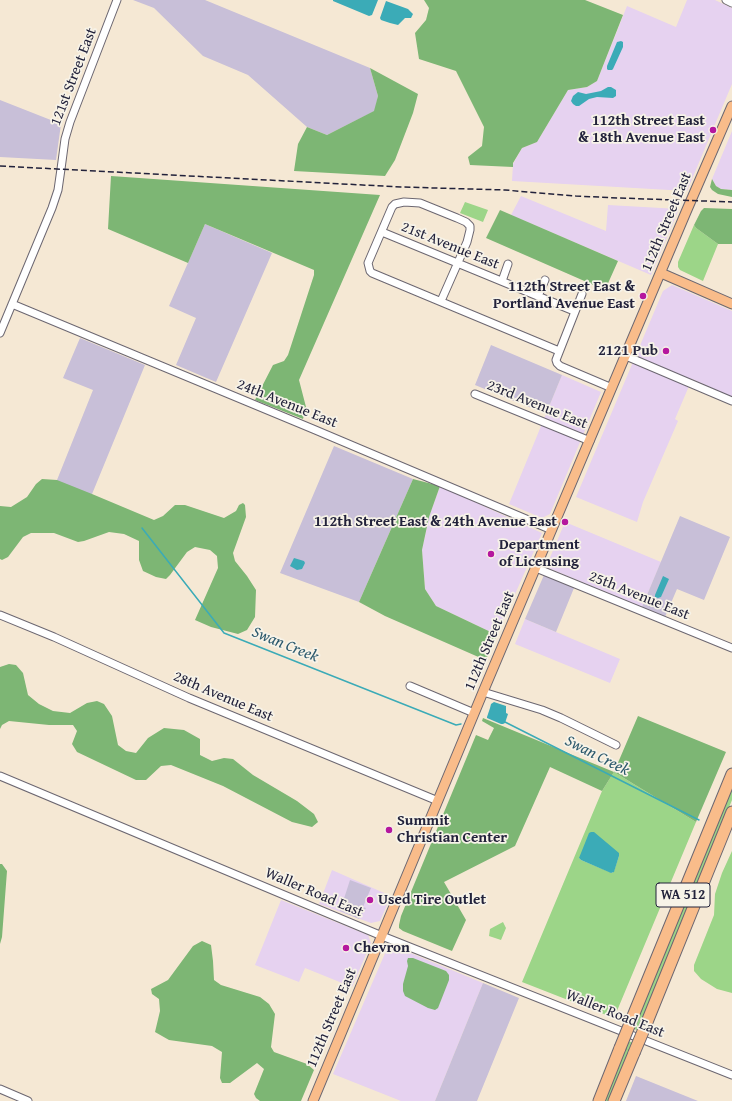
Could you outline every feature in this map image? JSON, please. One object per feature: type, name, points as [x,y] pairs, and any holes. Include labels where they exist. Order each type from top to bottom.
[{"type":"highway","name":"WA 512","points":[[599,1101],[732,774]]},
{"type":"highway","name":"WA 512","points":[[614,1101],[732,812]]},
{"type":"main road","name":"112th Street East","points":[[313,1101],[474,713],[732,106]]},
{"type":"main road","points":[[661,273],[732,304]]},
{"type":"street","name":"121st Street East","points":[[0,333],[52,208],[58,190],[65,139],[70,122],[117,0]]},
{"type":"street","points":[[726,0],[732,3]]},
{"type":"street","points":[[441,301],[458,263],[469,234],[470,226],[466,222],[420,203],[404,202],[393,205],[368,264],[372,273],[559,351]]},
{"type":"street","name":"21st Avenue East","points":[[382,232],[574,312]]},
{"type":"street","points":[[502,281],[508,264]]},
{"type":"street","points":[[538,296],[545,280]]},
{"type":"street","points":[[582,294],[556,361],[560,366],[612,388]]},
{"type":"street","name":"24th Avenue East","points":[[12,304],[313,428],[552,530]]},
{"type":"street","points":[[626,356],[732,402]]},
{"type":"street","name":"23rd Avenue East","points":[[475,394],[590,441]]},
{"type":"street","name":"25th Avenue East","points":[[536,568],[732,648]]},
{"type":"street","name":"28th Avenue East","points":[[0,615],[60,640],[189,698],[438,801]]},
{"type":"street","points":[[410,686],[474,713]]},
{"type":"street","points":[[483,692],[542,710],[616,745]]},
{"type":"street","name":"Waller Road East","points":[[0,776],[382,936],[732,1075]]},
{"type":"street","points":[[0,1089],[28,1101]]},
{"type":"shaded area","points":[[133,0],[205,0],[370,68],[378,96],[375,111],[327,135],[307,127],[248,75],[203,56],[154,8]]},
{"type":"shaded area","points":[[687,0],[715,0],[732,8],[732,84],[687,191],[512,181],[513,164],[522,148],[537,142],[568,90],[587,87],[597,81],[627,6],[676,27]]},
{"type":"shaded area","points":[[0,100],[61,124],[56,160],[0,157]]},
{"type":"shaded area","points":[[732,131],[732,190],[721,189],[716,186],[712,179]]},
{"type":"shaded area","points":[[521,196],[606,231],[608,205],[679,209],[651,275],[511,215]]},
{"type":"shaded area","points":[[205,224],[272,253],[216,382],[176,365],[196,318],[169,306]]},
{"type":"shaded area","points":[[672,285],[732,311],[732,397],[692,379],[675,419],[678,421],[643,502],[637,522],[576,497],[663,291]]},
{"type":"shaded area","points":[[80,338],[145,365],[90,499],[55,485],[93,390],[63,378]]},
{"type":"shaded area","points":[[491,345],[562,375],[546,414],[475,385]]},
{"type":"shaded area","points":[[562,375],[601,392],[550,514],[542,518],[509,504]]},
{"type":"shaded area","points":[[334,446],[413,479],[359,602],[280,573]]},
{"type":"shaded area","points":[[440,486],[542,533],[497,635],[436,606],[425,589],[422,550],[429,517]]},
{"type":"shaded area","points":[[680,516],[730,537],[704,600],[677,589],[665,617],[642,607]]},
{"type":"shaded area","points":[[565,522],[661,562],[642,607],[546,567]]},
{"type":"shaded area","points":[[544,575],[574,588],[556,632],[525,619]]},
{"type":"shaded area","points":[[525,619],[620,659],[610,683],[515,644]]},
{"type":"shaded area","points":[[332,870],[391,896],[380,921],[371,923],[319,904]]},
{"type":"shaded area","points":[[350,880],[371,888],[363,907],[366,908],[359,919],[340,911]]},
{"type":"shaded area","points":[[281,900],[368,935],[371,943],[352,987],[305,968],[299,982],[255,965]]},
{"type":"shaded area","points":[[389,947],[396,947],[483,983],[435,1101],[401,1101],[333,1074]]},
{"type":"shaded area","points":[[483,983],[519,998],[477,1101],[435,1101]]},
{"type":"shaded area","points":[[636,1076],[698,1101],[626,1101]]},
{"type":"green space","points":[[424,0],[585,0],[623,15],[597,81],[587,87],[568,90],[537,142],[522,148],[513,163],[513,167],[470,165],[468,157],[482,146],[484,127],[456,71],[419,59],[415,33],[426,20],[429,8]]},
{"type":"green space","points":[[370,68],[418,94],[413,113],[395,160],[385,176],[294,171],[298,144],[307,127],[327,135],[374,111],[378,96]]},
{"type":"green space","points":[[111,176],[380,195],[299,380],[306,407],[303,419],[255,400],[273,365],[284,361],[288,355],[314,275],[314,270],[205,224],[188,263],[108,229]]},
{"type":"green space","points":[[712,179],[716,186],[721,189],[732,190],[732,197],[718,194],[712,190],[710,187]]},
{"type":"green space","points":[[465,202],[488,210],[483,222],[460,213]]},
{"type":"green space","points":[[704,208],[732,209],[732,244],[718,244],[696,228],[694,225]]},
{"type":"green space","points":[[500,210],[618,261],[605,290],[486,238]]},
{"type":"green space","points":[[694,225],[718,244],[703,281],[680,270],[678,267],[678,262]]},
{"type":"green space","points":[[42,479],[57,480],[154,520],[163,516],[175,505],[185,505],[224,518],[236,511],[239,505],[243,503],[245,505],[246,517],[233,553],[235,561],[256,590],[255,617],[247,630],[238,634],[211,627],[195,620],[218,568],[217,556],[210,550],[195,547],[187,552],[166,579],[156,577],[143,571],[139,560],[139,541],[124,534],[109,532],[78,542],[54,533],[31,533],[23,537],[8,557],[2,560],[0,559],[0,506],[11,507],[27,497],[36,484]]},
{"type":"green space","points":[[413,479],[440,486],[429,517],[422,550],[425,589],[436,606],[497,635],[488,656],[483,659],[385,616],[359,602]]},
{"type":"green space","points":[[9,664],[16,665],[23,673],[28,695],[39,704],[53,711],[70,713],[87,703],[97,701],[104,704],[112,716],[118,745],[126,751],[136,753],[148,738],[164,728],[184,730],[200,739],[200,755],[212,761],[224,758],[233,759],[253,775],[297,801],[314,814],[318,822],[312,827],[292,822],[223,786],[171,765],[161,766],[146,780],[136,780],[77,752],[72,744],[77,731],[73,725],[49,725],[9,721],[2,725],[0,729],[0,667]]},
{"type":"green space","points":[[638,716],[726,752],[696,822],[614,772]]},
{"type":"green space","points":[[483,718],[614,772],[602,791],[550,767],[515,846],[444,882],[466,920],[452,951],[399,928],[401,916],[476,735],[488,740],[494,728],[482,721]]},
{"type":"green space","points":[[614,772],[696,822],[614,1018],[522,982],[602,791]],"holes":[[[619,856],[612,873],[579,858]]]},
{"type":"green space","points":[[732,785],[732,800],[638,1031],[633,1028]]},
{"type":"green space","points":[[732,851],[732,993],[717,989],[701,979],[694,971],[694,965],[714,915],[715,894],[722,873]]},
{"type":"green space","points":[[0,864],[2,864],[7,871],[2,937],[0,944]]},
{"type":"green space","points":[[503,922],[506,928],[501,940],[489,936],[490,929]]},
{"type":"green space","points":[[202,941],[211,945],[214,980],[221,985],[260,997],[269,1004],[275,1014],[271,1047],[274,1052],[307,1064],[314,1070],[301,1101],[260,1101],[254,1094],[264,1069],[257,1063],[230,1083],[222,1083],[220,1078],[222,1052],[212,1046],[169,1040],[155,1032],[160,1011],[159,999],[152,994],[151,989],[168,980],[193,946]]},
{"type":"green space","points":[[408,958],[413,958],[446,971],[449,975],[449,980],[438,1008],[435,1010],[405,996],[403,984],[408,966]]},
{"type":"green space","points":[[628,1041],[634,1043],[610,1101],[603,1101]]},
{"type":"water","points":[[333,0],[378,0],[372,15],[369,16]]},
{"type":"water","points":[[386,1],[408,9],[413,14],[411,18],[405,18],[398,25],[381,20],[380,18]]},
{"type":"water","points":[[617,42],[623,42],[623,47],[613,69],[608,70],[607,66]]},
{"type":"water","points":[[608,87],[616,90],[616,96],[613,98],[597,97],[589,99],[579,106],[576,106],[571,101],[573,96],[578,92],[586,94],[601,91]]},
{"type":"water","points":[[294,558],[304,561],[305,563],[302,569],[297,570],[290,566]]},
{"type":"water","points":[[663,576],[669,579],[661,597],[658,598],[655,597],[655,595]]},
{"type":"water","points":[[494,702],[506,706],[506,713],[508,714],[505,723],[503,724],[487,718],[491,704]]},
{"type":"water","points":[[594,832],[619,853],[614,872],[611,873],[579,858],[589,833]]},
{"type":"waterway","name":"Swan Creek","points":[[142,528],[224,633],[456,725],[461,724]]},
{"type":"waterway","name":"Swan Creek","points":[[505,722],[699,820]]},
{"type":"railway","points":[[0,166],[401,187],[505,190],[576,196],[732,202]]},
{"type":"place","name":"112th Street East & 18th Avenue East","points":[[713,130]]},
{"type":"place","name":"112th Street East & Portland Avenue East","points":[[643,296]]},
{"type":"place","name":"2121 Pub","points":[[666,351]]},
{"type":"place","name":"112th Street East & 24th Avenue East","points":[[565,522]]},
{"type":"place","name":"Department of Licensing","points":[[491,554]]},
{"type":"place","name":"Summit Christian Center","points":[[389,830]]},
{"type":"place","name":"Used Tire Outlet","points":[[370,900]]},
{"type":"place","name":"Chevron","points":[[346,948]]}]
